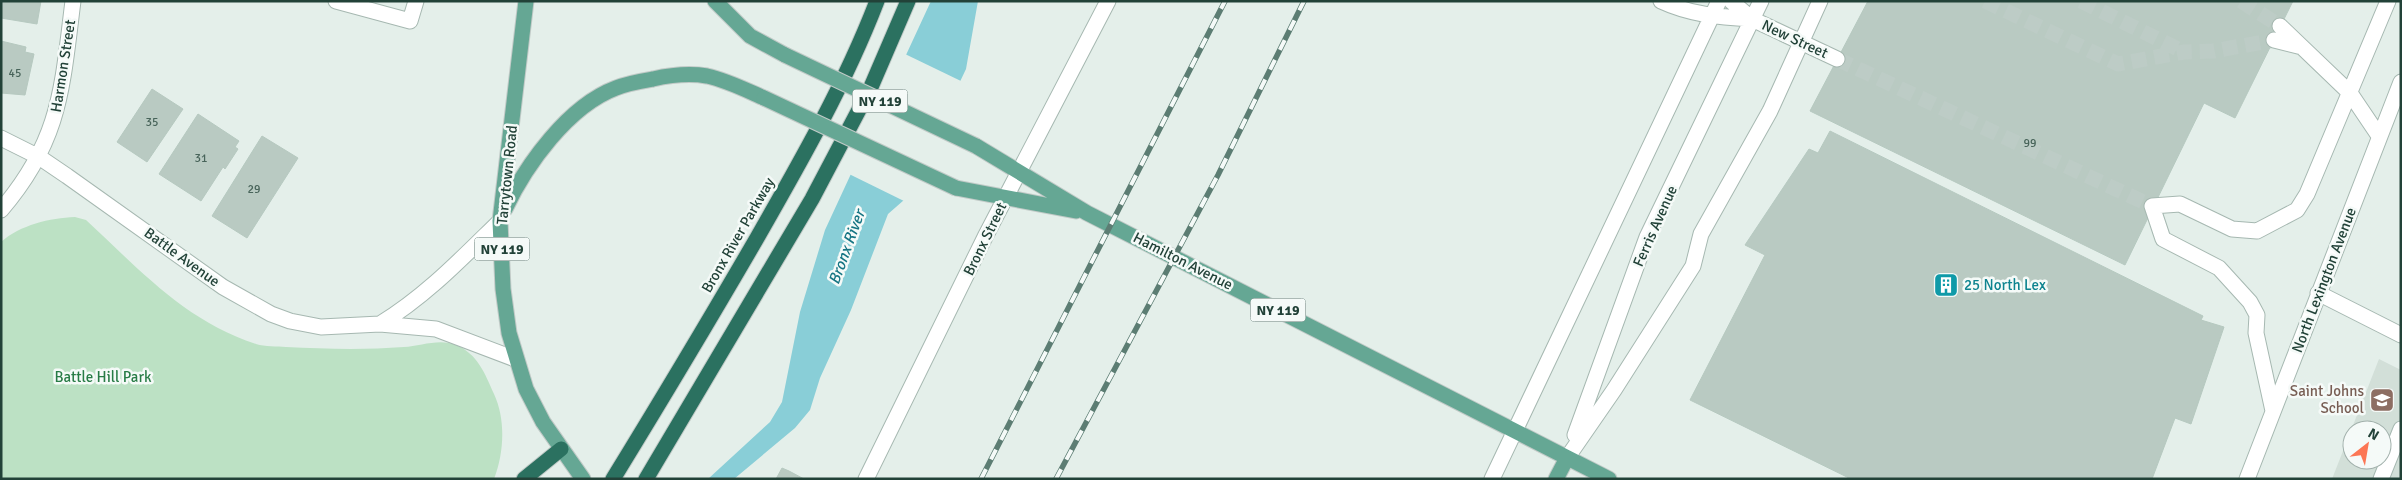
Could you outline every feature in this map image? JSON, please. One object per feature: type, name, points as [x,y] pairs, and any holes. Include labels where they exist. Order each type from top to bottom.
[{"type":"highway","name":"Bronx River Parkway","points":[[613,479],[796,170],[846,74],[877,1]]},
{"type":"highway","points":[[646,479],[812,198],[871,87],[908,1]]},
{"type":"highway","points":[[524,479],[561,450]]},
{"type":"main road","name":"Tarrytown Road","points":[[526,1],[500,220],[503,289],[509,333],[526,389],[561,450],[583,479]]},
{"type":"main road","name":"Hamilton Avenue","points":[[715,1],[750,36],[785,55],[976,146],[1087,213],[1609,479]]},
{"type":"main road","points":[[500,220],[528,167],[544,146],[579,112],[616,88],[664,77],[689,75],[708,76],[764,98],[956,188],[1087,213]]},
{"type":"main road","points":[[1556,479],[1567,458]]},
{"type":"street","name":"Harmon Street","points":[[1,210],[16,193],[39,157],[54,122],[60,103],[73,1]]},
{"type":"street","points":[[336,1],[410,21],[416,1]]},
{"type":"street","name":"Bronx Street","points":[[866,479],[1018,171],[1108,1]]},
{"type":"street","name":"New Street","points":[[1661,1],[1682,11],[1711,17],[1752,19]]},
{"type":"street","points":[[1492,479],[1718,1]]},
{"type":"street","name":"New Street","points":[[1731,1],[1752,19],[1837,59]]},
{"type":"street","name":"Ferris Avenue","points":[[1567,458],[1647,237],[1760,1]]},
{"type":"street","points":[[1567,458],[1614,390],[1693,266],[1701,234],[1770,111],[1820,1]]},
{"type":"street","points":[[2273,411],[2256,333],[2257,315],[2250,302],[2230,277],[2219,268],[2163,239],[2152,206],[2180,204],[2232,229],[2257,231],[2297,210],[2307,194],[2388,1]]},
{"type":"street","points":[[2277,33],[2303,48],[2350,93],[2379,136]]},
{"type":"street","name":"North Lexington Avenue","points":[[2247,479],[2401,82]]},
{"type":"street","name":"Battle Avenue","points":[[1,138],[39,157],[223,287],[253,305],[290,322],[304,325],[337,327],[380,324],[436,328],[516,359]]},
{"type":"street","name":"Battle Avenue","points":[[380,324],[406,308],[440,279],[500,220]]},
{"type":"street","points":[[2318,293],[2401,335]]},
{"type":"street","points":[[2381,479],[2401,429]]},
{"type":"shaded area","name":"Saint Johns School","points":[[2379,359],[2401,370],[2401,479],[2332,479],[2342,453],[2342,470],[2392,470],[2392,420],[2355,420]]},
{"type":"green space","name":"Battle Hill Park","points":[[75,217],[86,220],[144,275],[185,308],[230,334],[256,344],[301,348],[360,349],[404,347],[443,342],[464,349],[480,365],[498,404],[502,425],[502,448],[494,479],[1,479],[1,242],[26,227],[56,219]]},
{"type":"water","name":"Bronx River","points":[[931,1],[978,1],[966,69],[904,200],[888,214],[851,310],[820,378],[810,410],[795,428],[734,479],[708,479],[770,422],[782,402],[800,312],[825,230]]},
{"type":"pier","points":[[905,54],[963,82],[906,202],[847,173]]},
{"type":"building","points":[[1,1],[41,1],[37,24],[1,18]]},
{"type":"building","points":[[1868,1],[2293,1],[2235,118],[2204,103],[2125,265],[1810,111]]},
{"type":"building","points":[[1,41],[26,47],[25,52],[34,54],[25,95],[1,93]]},
{"type":"building","points":[[152,89],[183,109],[147,162],[117,142]]},
{"type":"building","points":[[198,114],[239,141],[235,147],[238,149],[225,169],[223,167],[201,201],[159,174]]},
{"type":"building","name":"25 North Lex","points":[[1830,131],[2203,316],[2201,320],[2224,327],[2191,424],[2175,418],[2152,479],[1851,479],[1690,400],[1765,255],[1745,245],[1809,149],[1818,153]]},
{"type":"building","points":[[262,136],[298,158],[247,238],[212,216]]},
{"type":"building","points":[[782,468],[789,471],[804,479],[776,479]]},
{"type":"tunnel","points":[[1985,1],[2118,64],[2184,52],[2214,51],[2274,40]]},
{"type":"tunnel","points":[[2081,1],[2184,52]]},
{"type":"tunnel","points":[[2241,1],[2280,26]]},
{"type":"tunnel","points":[[1837,59],[2152,206]]},
{"type":"railway","points":[[981,479],[1225,1]]},
{"type":"railway","points":[[1056,479],[1218,175],[1304,1]]},
{"type":"place","name":"25 North Lex","points":[[1946,285]]},
{"type":"place","name":"Saint Johns School","points":[[2382,400]]}]
